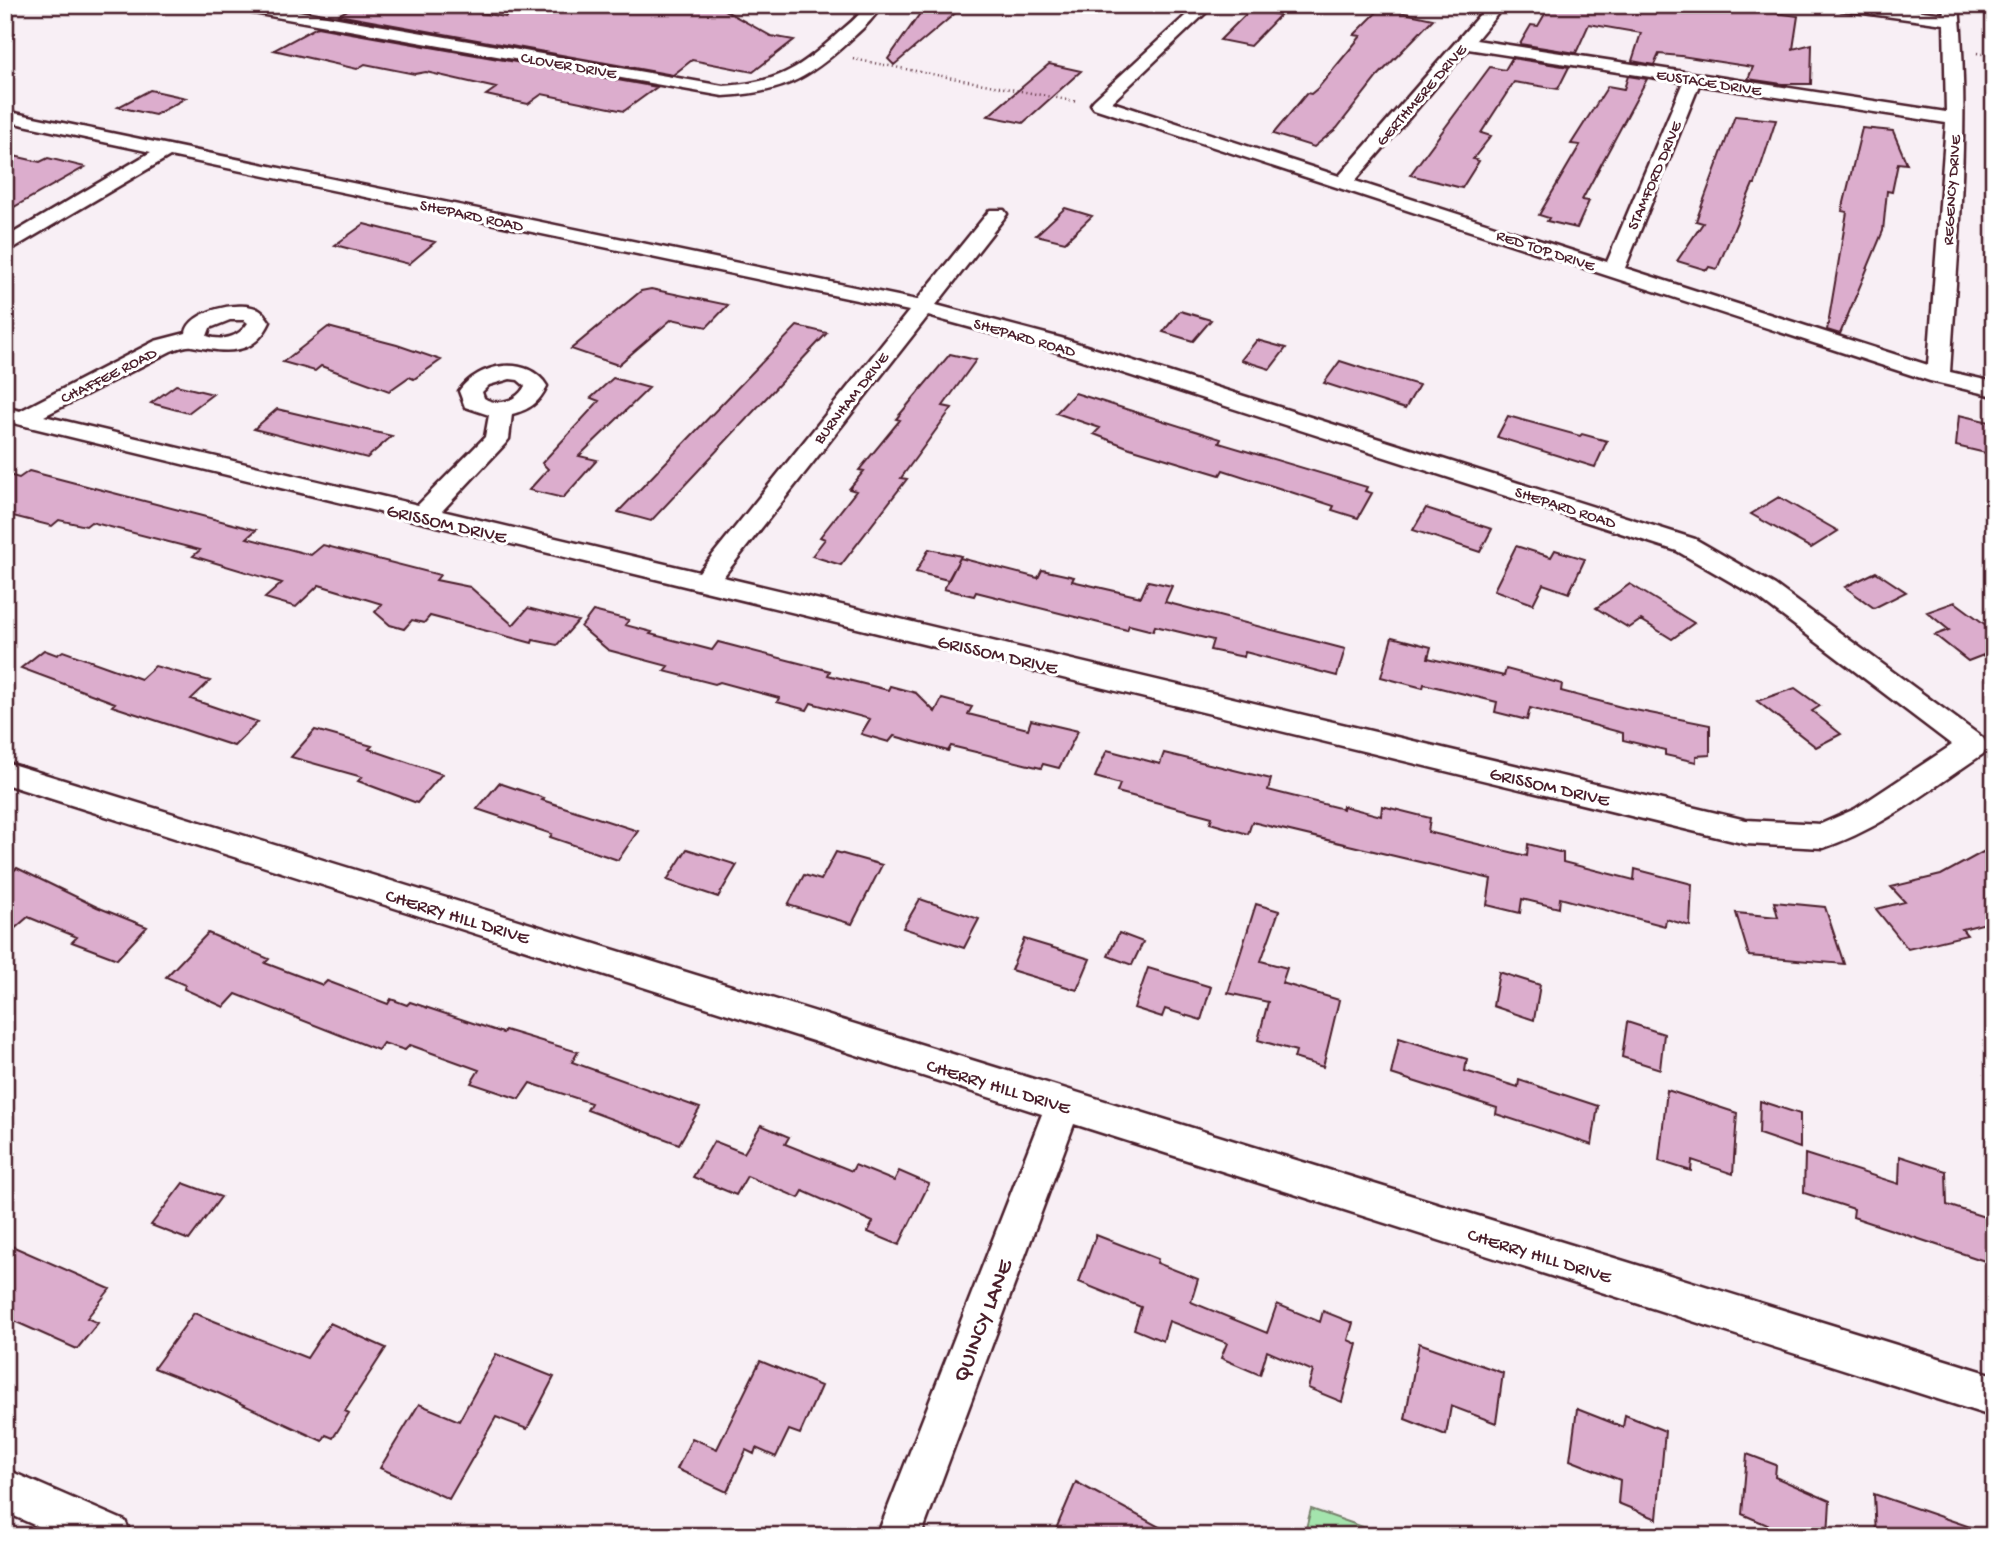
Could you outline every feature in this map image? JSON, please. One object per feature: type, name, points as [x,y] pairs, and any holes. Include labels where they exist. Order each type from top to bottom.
[{"type":"street","name":"CLOVER DRIVE","points":[[246,6],[723,91],[757,90],[792,80],[826,54],[874,5]]},
{"type":"street","points":[[1100,104],[1206,5]]},
{"type":"street","name":"GERTHMERE DRIVE","points":[[1344,182],[1497,5]]},
{"type":"street","points":[[1841,5],[1952,13]]},
{"type":"street","name":"REGENCY DRIVE","points":[[1938,376],[1955,119],[1952,13]]},
{"type":"street","name":"EUSTACE DRIVE","points":[[1464,43],[1955,119]]},
{"type":"street","name":"STAMFORD DRIVE","points":[[1613,271],[1693,79]]},
{"type":"street","name":"RED TOP DRIVE","points":[[1100,104],[1938,376],[1994,390]]},
{"type":"street","name":"SHEPARD ROAD","points":[[5,116],[920,307],[1053,343],[1686,545],[1766,591],[1973,746]]},
{"type":"street","points":[[5,247],[167,150]]},
{"type":"street","name":"BURNHAM DRIVE","points":[[705,582],[920,307],[997,214]]},
{"type":"street","name":"CHAFFEE ROAD","points":[[14,416],[163,346],[195,337]]},
{"type":"street","points":[[422,516],[497,439],[501,409]]},
{"type":"street","name":"GRISSOM DRIVE","points":[[14,416],[1746,832],[1823,836],[1866,817],[1973,746]]},
{"type":"street","name":"CHERRY HILL DRIVE","points":[[5,773],[1994,1396]]},
{"type":"street","name":"QUINCY LANE","points":[[899,1536],[1063,1105]]},
{"type":"street","points":[[5,1490],[110,1536]]},
{"type":"path","points":[[826,54],[1073,102],[1100,104]]},
{"type":"green space","points":[[1311,1509],[1389,1536],[1304,1536]]},
{"type":"building","points":[[357,5],[429,5],[506,17],[508,5],[715,5],[771,36],[794,40],[753,72],[692,60],[673,75],[338,15]]},
{"type":"building","points":[[926,5],[965,5],[894,65],[888,59]]},
{"type":"building","points":[[1550,5],[1715,5],[1798,16],[1793,49],[1812,44],[1811,84],[1782,84],[1748,79],[1753,67],[1681,56],[1659,54],[1654,65],[1632,61],[1641,33],[1589,24],[1576,53],[1520,44],[1531,25],[1538,26]]},
{"type":"building","points":[[1381,8],[1433,19],[1377,77],[1337,128],[1314,147],[1273,134],[1307,93],[1311,94],[1318,88],[1361,36],[1354,35]]},
{"type":"building","points":[[1251,9],[1280,15],[1250,46],[1220,40]]},
{"type":"building","points":[[317,27],[657,87],[624,111],[542,94],[528,104],[486,95],[496,88],[426,72],[415,74],[365,64],[357,69],[274,50]]},
{"type":"building","points":[[1512,58],[1569,67],[1558,89],[1514,82],[1481,133],[1491,136],[1473,159],[1479,161],[1462,188],[1410,175],[1490,67],[1505,70]]},
{"type":"building","points":[[1049,64],[1081,71],[1023,123],[988,116]]},
{"type":"building","points":[[1628,76],[1647,79],[1582,200],[1589,201],[1577,228],[1547,221],[1549,218],[1539,215],[1580,145],[1571,144],[1608,86],[1624,89]]},
{"type":"building","points":[[150,90],[186,98],[155,115],[118,107]]},
{"type":"building","points":[[1735,116],[1776,120],[1755,184],[1717,269],[1709,267],[1707,270],[1677,261],[1703,223],[1696,221]]},
{"type":"building","points":[[1862,128],[1893,131],[1907,164],[1898,163],[1892,192],[1887,191],[1883,231],[1840,334],[1827,330],[1847,212],[1842,211]]},
{"type":"building","points":[[5,154],[40,162],[48,158],[85,167],[5,212]]},
{"type":"building","points":[[1065,208],[1092,216],[1065,242],[1036,235]]},
{"type":"building","points":[[364,224],[435,242],[409,264],[335,245]]},
{"type":"building","points":[[651,289],[728,305],[707,327],[672,319],[618,365],[571,349],[641,291]]},
{"type":"building","points":[[1180,311],[1211,320],[1193,341],[1163,332]]},
{"type":"building","points":[[797,326],[827,333],[651,521],[618,512]]},
{"type":"building","points":[[328,327],[441,360],[414,379],[409,377],[389,391],[321,366],[315,371],[283,362]]},
{"type":"building","points":[[1257,340],[1286,348],[1270,369],[1241,360]]},
{"type":"building","points":[[950,354],[976,360],[943,406],[952,408],[901,478],[907,479],[841,565],[812,556],[825,539],[820,537],[856,491],[849,489],[864,471],[859,470],[900,420],[896,419]]},
{"type":"building","points":[[1340,361],[1419,385],[1405,409],[1324,383]]},
{"type":"building","points":[[613,378],[649,388],[579,456],[597,460],[563,498],[529,490],[548,469],[542,463],[599,401],[591,398]]},
{"type":"building","points":[[176,385],[213,394],[188,413],[151,403]]},
{"type":"building","points":[[1075,393],[1221,439],[1219,443],[1367,487],[1365,491],[1372,493],[1358,518],[1332,510],[1334,506],[1223,470],[1220,475],[1130,448],[1094,434],[1100,428],[1056,413]]},
{"type":"building","points":[[277,409],[392,436],[367,458],[254,429]]},
{"type":"building","points":[[1959,415],[1994,423],[1994,455],[1956,446]]},
{"type":"building","points":[[1508,416],[1607,441],[1595,467],[1497,437]]},
{"type":"building","points":[[29,471],[256,530],[247,538],[311,555],[323,545],[440,575],[436,580],[470,587],[513,625],[528,608],[578,621],[557,645],[533,640],[532,643],[430,616],[424,623],[412,620],[404,629],[390,625],[375,612],[382,604],[319,585],[296,607],[265,598],[282,583],[193,556],[200,550],[91,522],[86,526],[59,520],[52,526],[5,514],[5,474],[19,478]]},
{"type":"building","points":[[1779,497],[1838,531],[1811,548],[1751,514]]},
{"type":"building","points":[[1426,508],[1492,529],[1480,552],[1413,530]]},
{"type":"building","points":[[1516,546],[1551,557],[1555,550],[1585,559],[1569,593],[1543,584],[1533,604],[1494,590]]},
{"type":"building","points":[[929,549],[961,556],[948,580],[916,572]]},
{"type":"building","points":[[960,558],[1038,578],[1042,570],[1074,577],[1072,581],[1141,597],[1148,581],[1172,586],[1165,602],[1345,649],[1337,676],[1245,652],[1244,657],[1210,650],[1213,640],[1155,626],[1153,631],[1129,625],[1127,630],[976,592],[974,596],[944,589]]},
{"type":"building","points":[[1876,572],[1906,592],[1874,608],[1845,587]]},
{"type":"building","points":[[1630,584],[1694,623],[1672,639],[1641,620],[1629,628],[1596,608]]},
{"type":"building","points":[[1955,602],[1994,631],[1994,651],[1968,661],[1935,635],[1949,630],[1927,612]]},
{"type":"building","points":[[593,611],[629,620],[625,625],[652,632],[650,634],[712,650],[718,642],[830,671],[828,675],[888,690],[890,686],[916,693],[935,712],[942,699],[972,707],[968,714],[1028,729],[1031,720],[1078,731],[1059,768],[1043,764],[1041,768],[951,746],[948,751],[894,736],[889,742],[861,734],[870,719],[811,703],[807,710],[777,702],[779,698],[664,671],[668,666],[608,650],[581,627]]},
{"type":"building","points":[[1392,637],[1431,647],[1428,658],[1504,676],[1506,669],[1562,684],[1561,691],[1625,708],[1710,725],[1710,755],[1696,756],[1696,762],[1665,755],[1665,750],[1623,740],[1623,733],[1530,708],[1527,720],[1495,712],[1497,702],[1424,684],[1423,688],[1381,677]]},
{"type":"building","points":[[44,650],[57,655],[63,651],[141,679],[155,666],[210,681],[191,699],[258,722],[234,746],[112,706],[115,703],[21,668]]},
{"type":"building","points":[[1795,688],[1820,706],[1812,711],[1841,734],[1816,747],[1757,701]]},
{"type":"building","points":[[315,730],[372,746],[369,749],[442,774],[417,803],[358,781],[362,777],[291,757]]},
{"type":"building","points":[[1107,750],[1160,764],[1164,753],[1271,779],[1268,790],[1343,809],[1343,806],[1381,816],[1382,806],[1430,818],[1428,832],[1527,856],[1528,844],[1563,853],[1563,862],[1634,880],[1635,869],[1692,884],[1690,926],[1666,919],[1665,926],[1560,898],[1559,908],[1522,899],[1520,913],[1487,905],[1491,879],[1252,822],[1248,834],[1210,823],[1212,817],[1117,792],[1120,784],[1095,777]]},
{"type":"building","points":[[499,783],[638,831],[618,860],[550,837],[552,834],[477,809]]},
{"type":"building","points":[[1994,846],[1994,921],[1962,929],[1967,935],[1908,949],[1876,909],[1905,902],[1891,887],[1941,875]]},
{"type":"building","points":[[687,849],[737,865],[718,897],[667,880]]},
{"type":"building","points":[[836,852],[882,865],[852,924],[788,905],[804,875],[821,880]]},
{"type":"building","points":[[17,868],[97,907],[147,927],[117,959],[72,942],[77,937],[28,917],[5,937],[5,878]]},
{"type":"building","points":[[920,899],[979,919],[964,948],[903,928]]},
{"type":"building","points":[[1774,902],[1825,907],[1844,964],[1749,956],[1736,913],[1778,917]]},
{"type":"building","points":[[1256,904],[1279,911],[1261,961],[1287,968],[1282,983],[1339,1000],[1323,1067],[1294,1058],[1296,1051],[1258,1040],[1268,1002],[1228,993]]},
{"type":"building","points":[[208,933],[269,959],[265,963],[323,985],[327,981],[388,1004],[391,999],[407,1005],[410,1002],[503,1033],[505,1030],[578,1052],[572,1062],[700,1108],[679,1144],[587,1110],[591,1103],[530,1083],[519,1099],[471,1083],[479,1070],[410,1045],[405,1050],[383,1043],[378,1050],[236,994],[224,1007],[184,989],[185,985],[166,977]]},
{"type":"building","points":[[1119,933],[1143,942],[1132,965],[1108,956]]},
{"type":"building","points":[[1024,939],[1090,959],[1077,990],[1011,970]]},
{"type":"building","points":[[1148,968],[1211,987],[1201,1020],[1165,1009],[1162,1017],[1134,1008]]},
{"type":"building","points":[[1499,972],[1540,985],[1534,1020],[1493,1006]]},
{"type":"building","points":[[1627,1022],[1664,1034],[1660,1069],[1622,1057]]},
{"type":"building","points":[[1399,1038],[1467,1059],[1465,1071],[1518,1087],[1519,1080],[1598,1106],[1592,1145],[1496,1114],[1497,1108],[1391,1074]]},
{"type":"building","points":[[1667,1090],[1737,1113],[1733,1174],[1692,1160],[1691,1171],[1659,1161]]},
{"type":"building","points":[[1760,1101],[1800,1114],[1800,1148],[1759,1134]]},
{"type":"building","points":[[761,1125],[789,1137],[785,1144],[852,1171],[855,1165],[894,1181],[899,1171],[929,1184],[899,1245],[868,1232],[873,1222],[803,1191],[799,1198],[747,1176],[736,1195],[693,1177],[714,1141],[744,1153]]},
{"type":"building","points":[[1805,1154],[1899,1184],[1900,1156],[1946,1171],[1947,1205],[1994,1220],[1994,1264],[1853,1217],[1854,1209],[1804,1193]]},
{"type":"building","points":[[183,1183],[221,1197],[189,1240],[151,1225]]},
{"type":"building","points":[[1096,1235],[1158,1259],[1157,1263],[1198,1279],[1191,1302],[1267,1333],[1277,1304],[1320,1322],[1323,1311],[1353,1323],[1348,1340],[1357,1344],[1342,1402],[1308,1388],[1313,1371],[1267,1351],[1260,1375],[1221,1358],[1227,1343],[1169,1321],[1163,1341],[1134,1329],[1141,1307],[1079,1282]]},
{"type":"building","points":[[5,1243],[110,1289],[87,1318],[98,1323],[77,1349],[5,1317]]},
{"type":"building","points":[[194,1313],[307,1358],[330,1323],[386,1348],[345,1411],[349,1413],[333,1438],[326,1435],[322,1441],[218,1393],[154,1368]]},
{"type":"building","points":[[1419,1343],[1503,1373],[1496,1423],[1451,1406],[1446,1435],[1405,1419]]},
{"type":"building","points":[[496,1354],[554,1377],[527,1429],[496,1417],[449,1499],[380,1468],[419,1404],[459,1421]]},
{"type":"building","points":[[760,1361],[821,1386],[800,1434],[789,1430],[776,1457],[756,1448],[754,1454],[746,1450],[727,1492],[677,1469],[692,1438],[717,1449]]},
{"type":"building","points":[[1577,1409],[1623,1427],[1625,1415],[1665,1431],[1657,1519],[1618,1503],[1620,1480],[1570,1460]]},
{"type":"building","points":[[1747,1454],[1776,1465],[1775,1477],[1830,1501],[1828,1536],[1793,1536],[1742,1514]]},
{"type":"building","points":[[1076,1482],[1176,1536],[1053,1536]]},
{"type":"building","points":[[1874,1494],[1982,1531],[1982,1536],[1876,1536]]}]
